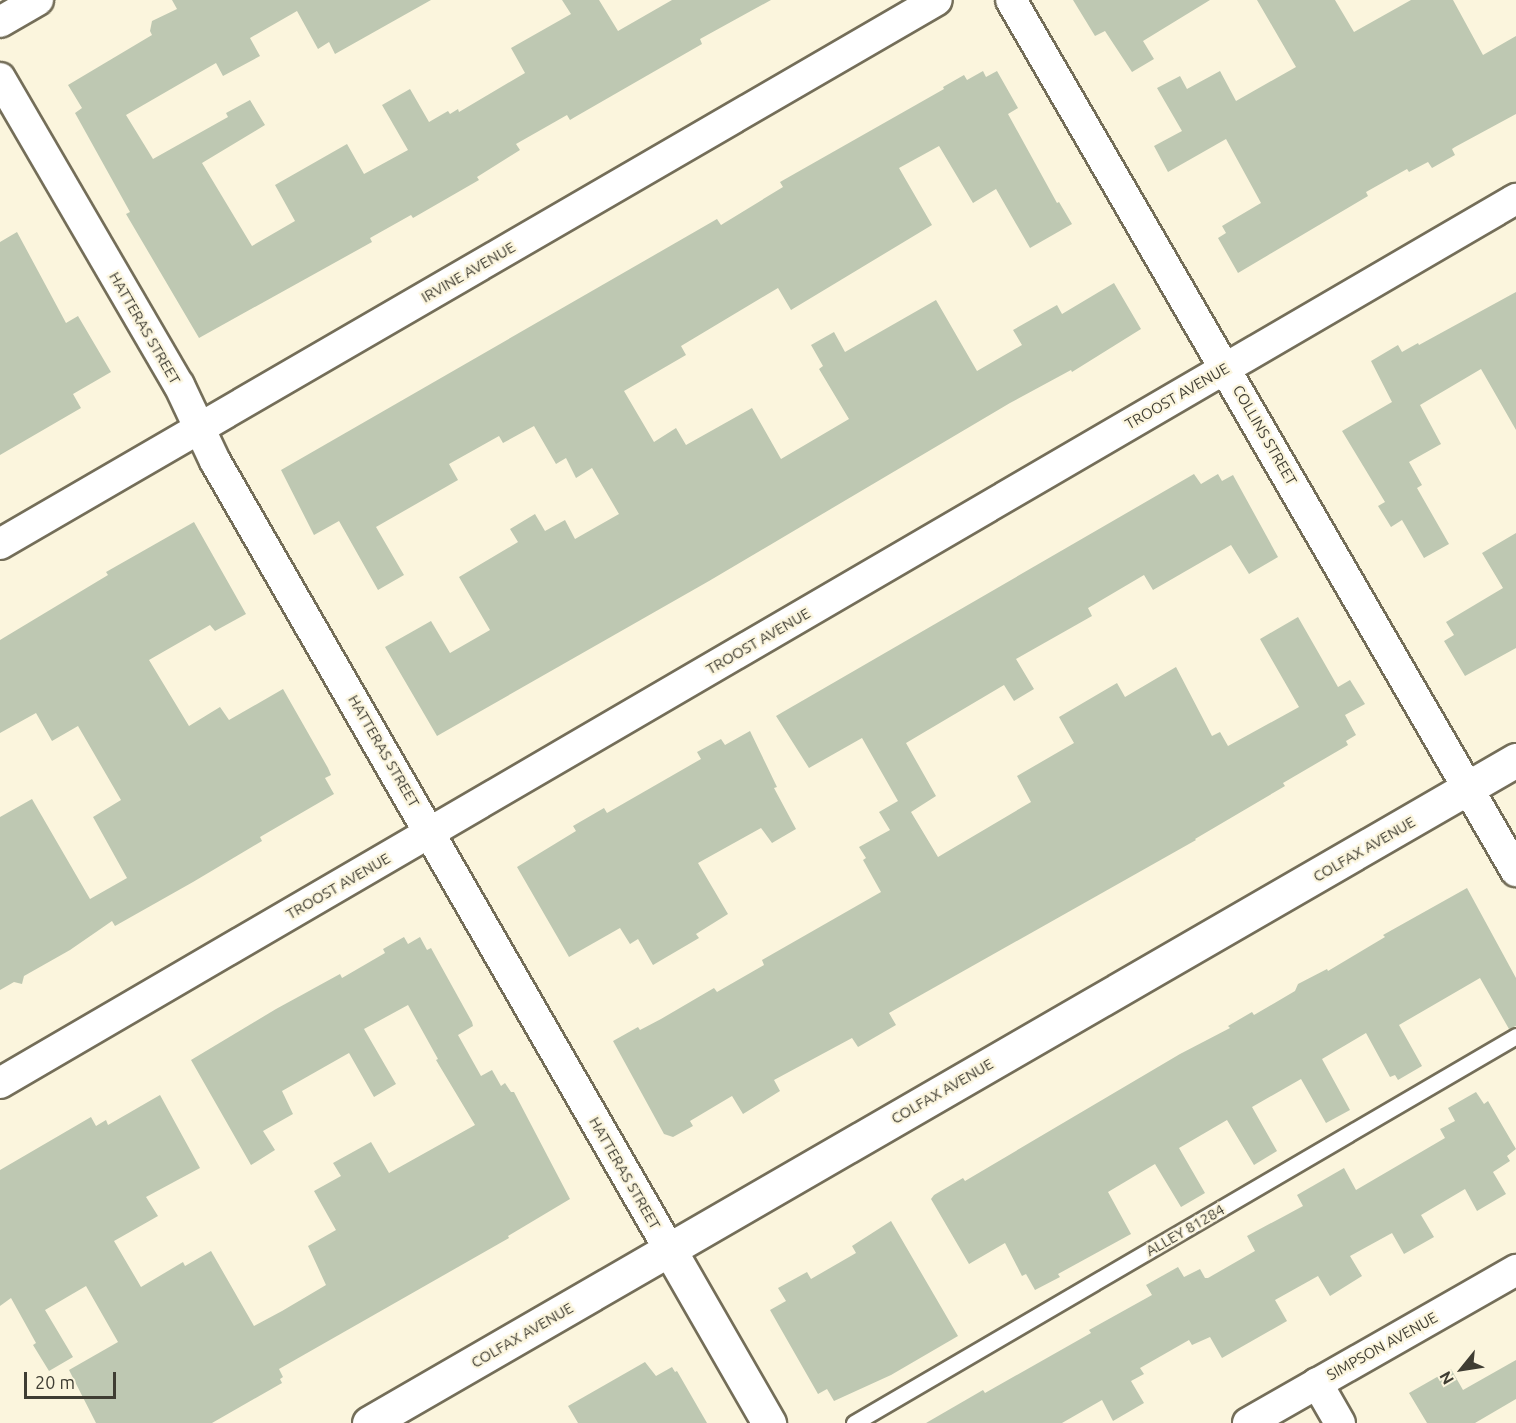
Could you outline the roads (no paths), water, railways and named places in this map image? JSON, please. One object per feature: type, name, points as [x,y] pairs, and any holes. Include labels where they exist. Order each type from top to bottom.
[{"type":"main road","name":"COLFAX AVENUE","points":[[369,1423],[1516,760]]},
{"type":"main road","name":"HATTERAS STREET","points":[[669,1249],[769,1423]]},
{"type":"street","points":[[0,22],[38,0]]},
{"type":"street","name":"IRVINE AVENUE","points":[[0,544],[937,0]]},
{"type":"street","name":"COLLINS STREET","points":[[1011,0],[1516,871]]},
{"type":"street","name":"HATTERAS STREET","points":[[0,78],[179,386],[214,461],[669,1249]]},
{"type":"street","name":"TROOST AVENUE","points":[[0,1083],[1516,200]]},
{"type":"street","name":"SIMPSON AVENUE","points":[[1248,1423],[1516,1270]]},
{"type":"street","points":[[1317,1383],[1340,1423]]},
{"type":"lane","name":"ALLEY 81284","points":[[854,1423],[1516,1036]]}]
